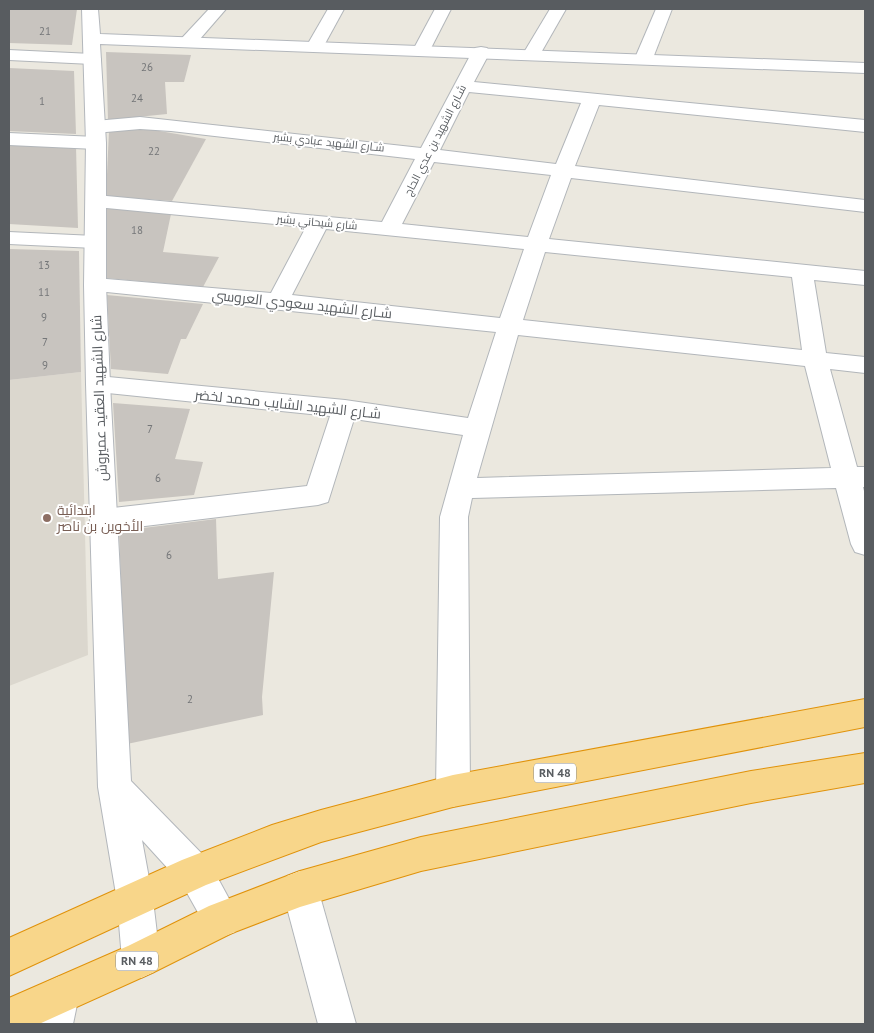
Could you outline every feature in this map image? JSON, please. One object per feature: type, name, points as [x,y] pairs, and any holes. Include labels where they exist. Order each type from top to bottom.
[{"type":"highway","name":"RN 48","points":[[9,957],[195,872],[272,842],[321,826],[453,792],[865,713]]},
{"type":"highway","name":"RN 48","points":[[9,1018],[57,1009],[141,959],[222,919],[300,889],[421,854],[751,787],[865,768]]},
{"type":"street","name":"شارع الشهيد العقيد عميروش","points":[[90,9],[95,135],[95,285],[98,384],[116,787],[135,900],[141,959]]},
{"type":"street","points":[[187,43],[218,9]]},
{"type":"street","points":[[315,47],[336,9]]},
{"type":"street","points":[[422,50],[444,9]]},
{"type":"street","points":[[532,54],[558,9]]},
{"type":"street","points":[[644,58],[664,9]]},
{"type":"street","points":[[9,55],[187,43],[644,58],[865,68]]},
{"type":"street","name":"شـارع الشهيد بن عدي الحاج","points":[[389,228],[481,52]]},
{"type":"street","points":[[463,86],[865,126]]},
{"type":"street","points":[[453,792],[454,517],[460,488],[508,327],[562,170],[592,99]]},
{"type":"street","name":"شـارع الشهيد عبادي بشير","points":[[9,139],[95,135],[140,123],[172,125],[865,206]]},
{"type":"street","name":"شارع شيحاني بشير","points":[[96,201],[389,228],[537,246],[865,278]]},
{"type":"street","points":[[278,301],[319,223]]},
{"type":"street","points":[[9,238],[95,242]]},
{"type":"street","points":[[802,272],[815,360],[856,477],[865,544]]},
{"type":"street","name":"شـارع الشهيد سعودي العروسي","points":[[95,285],[278,301],[865,365]]},
{"type":"street","name":"شـارع الشهيد الشايب محمد لخضر","points":[[98,384],[345,409],[478,428]]},
{"type":"street","points":[[104,520],[318,495],[345,409]]},
{"type":"street","points":[[460,488],[856,477]]},
{"type":"street","points":[[116,787],[195,872],[222,919]]},
{"type":"street","points":[[300,889],[337,1024]]},
{"type":"shaded area","name":"ابتدائية الأخوين بن ناصر","points":[[81,372],[88,655],[9,686],[9,380]]},
{"type":"building","points":[[9,9],[77,9],[72,45],[9,43]]},
{"type":"building","points":[[106,52],[191,55],[184,82],[165,82],[167,114],[108,120]]},
{"type":"building","points":[[9,68],[74,71],[76,134],[9,131]]},
{"type":"building","points":[[142,128],[206,139],[172,201],[106,196],[109,131]]},
{"type":"building","points":[[9,143],[76,146],[78,228],[9,224]]},
{"type":"building","points":[[106,207],[171,214],[163,252],[219,257],[203,287],[106,278]]},
{"type":"building","points":[[9,249],[79,251],[81,372],[9,380]]},
{"type":"building","points":[[107,295],[203,304],[186,339],[181,339],[168,374],[111,369]]},
{"type":"building","points":[[113,403],[190,409],[175,459],[203,462],[194,495],[119,502]]},
{"type":"building","points":[[216,519],[218,579],[274,572],[262,697],[263,715],[127,744],[119,531]]},
{"type":"place","name":"ابتدائية الأخوين بن ناصر","points":[[47,518]]}]
